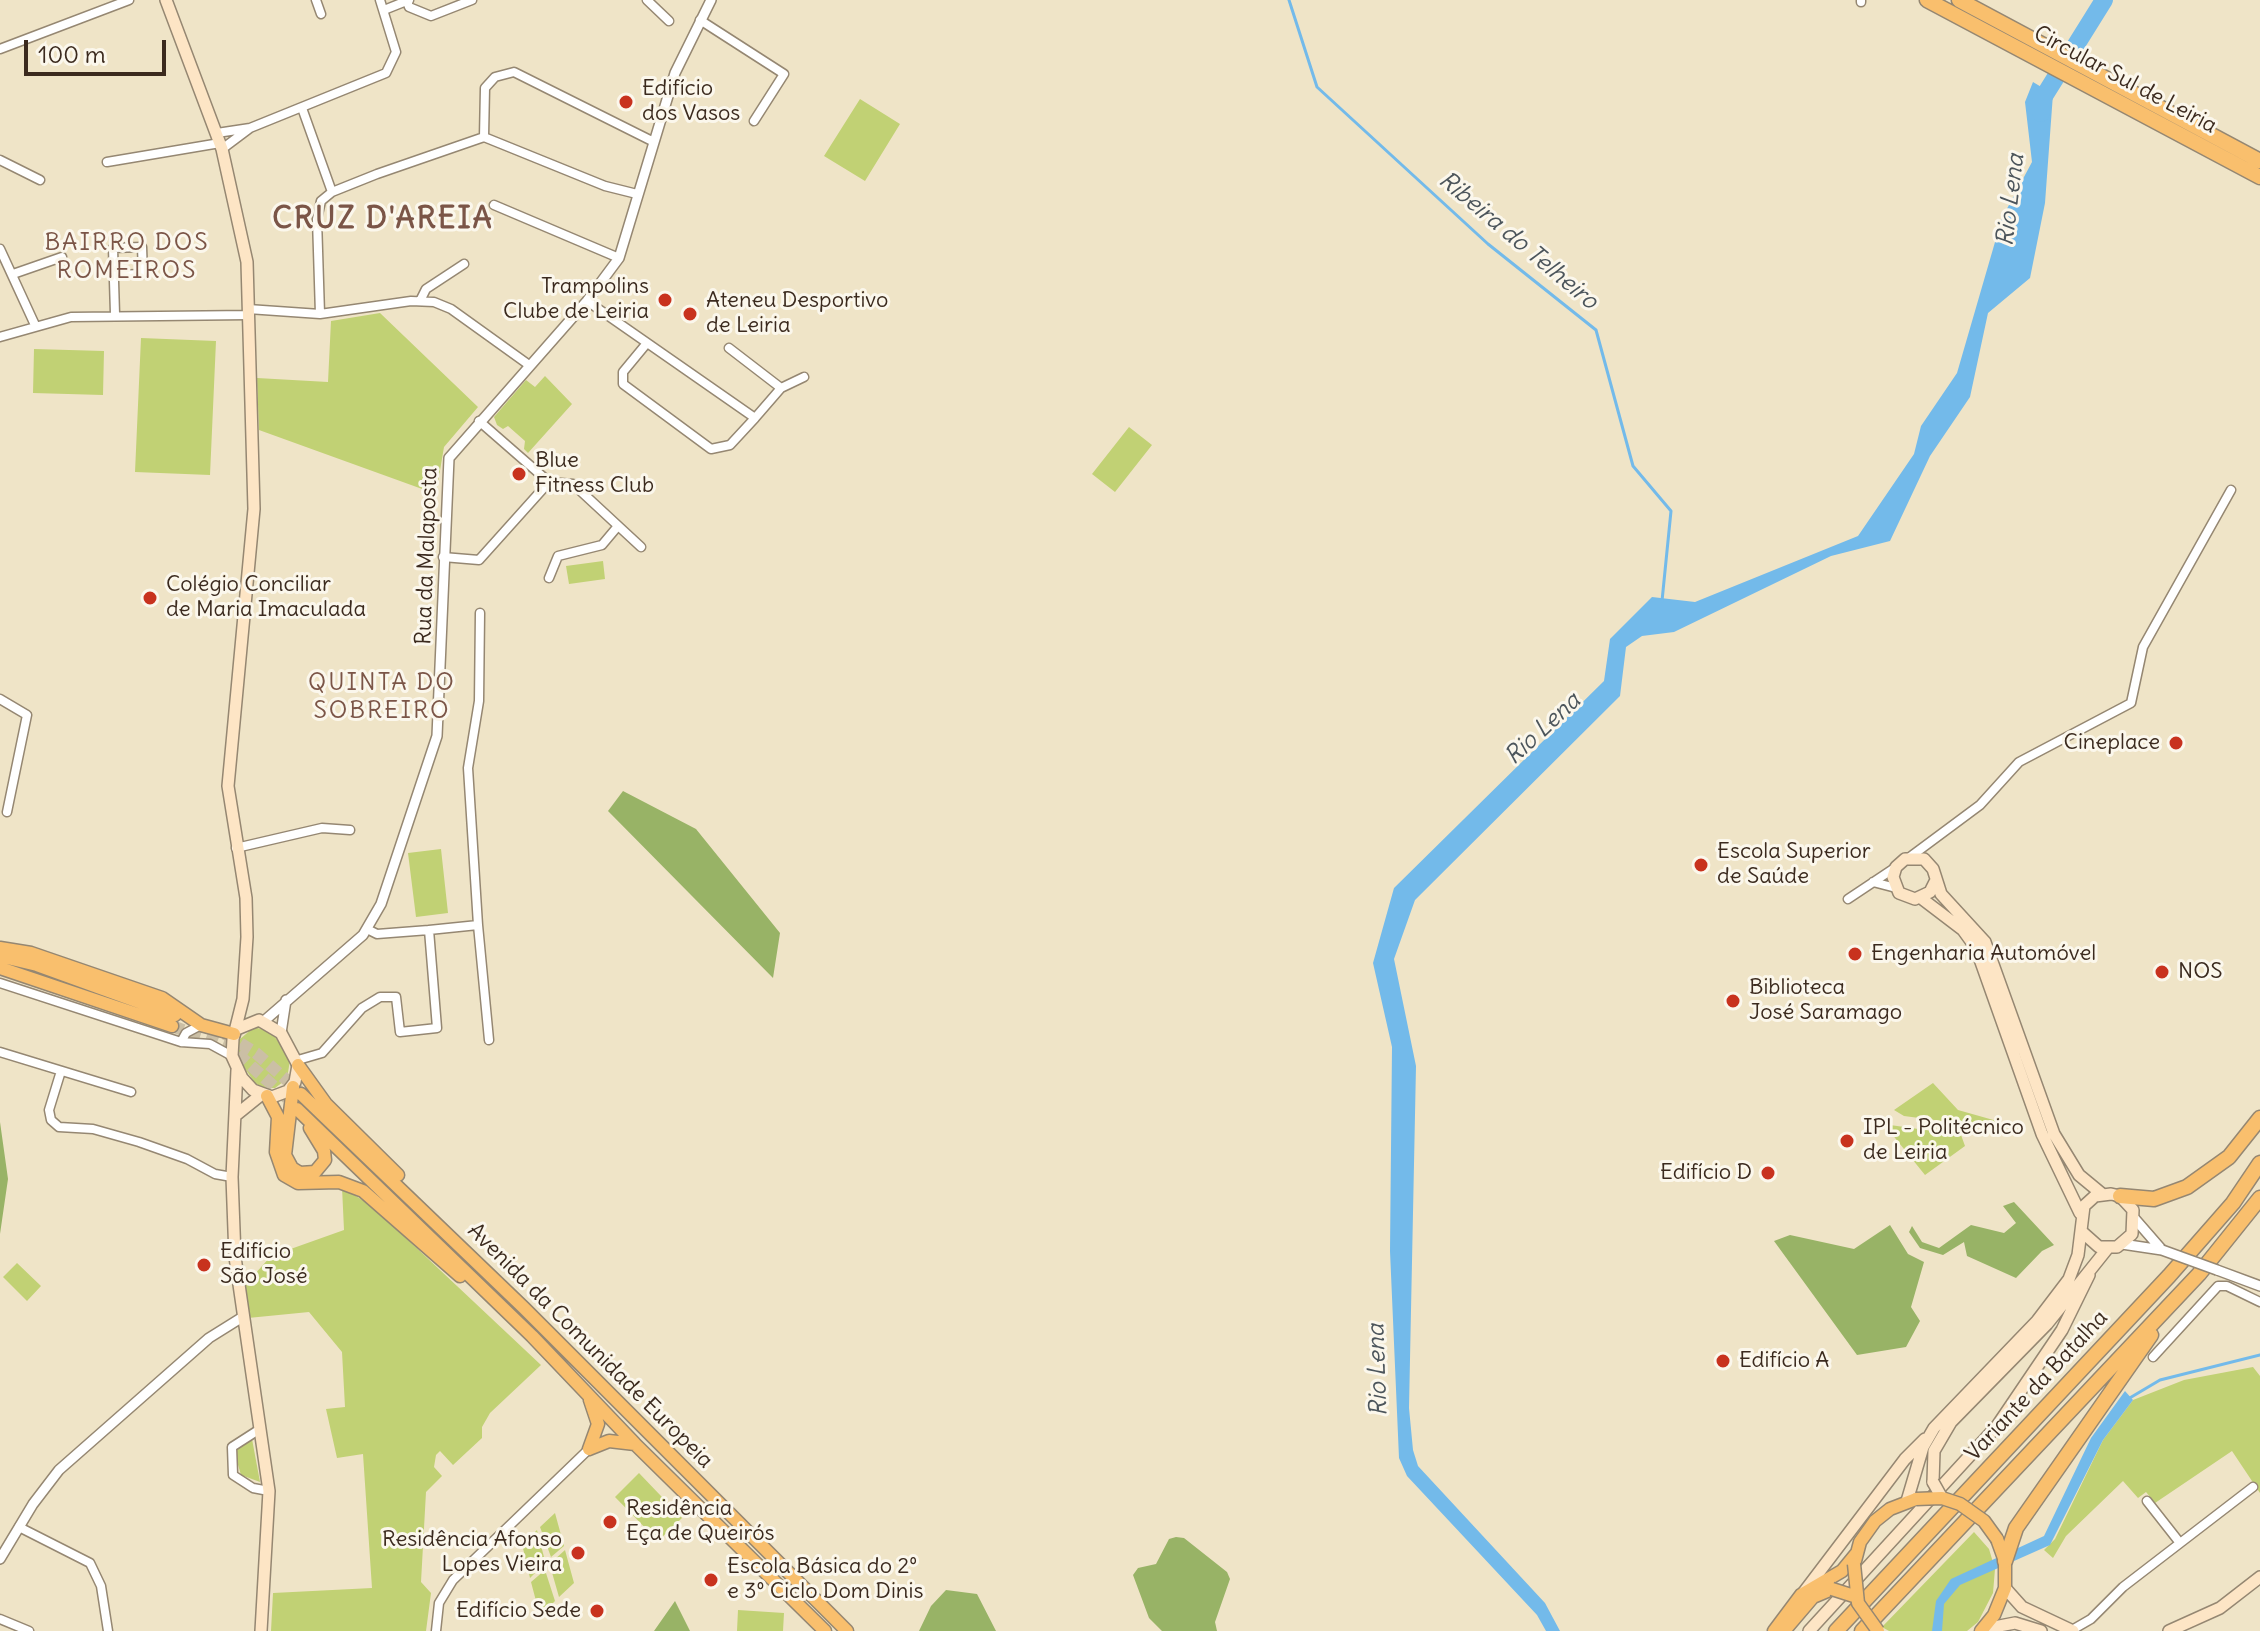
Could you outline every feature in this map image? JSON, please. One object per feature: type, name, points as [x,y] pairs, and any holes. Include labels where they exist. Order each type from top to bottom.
[{"type":"highway","name":"Circular Sul de Leiria","points":[[1927,0],[2260,177]]},
{"type":"highway","name":"Circular Sul de Leiria","points":[[1959,0],[2260,161]]},
{"type":"highway","points":[[2120,1196],[2154,1199],[2187,1187],[2229,1157],[2260,1118]]},
{"type":"highway","name":"Variante da Batalha","points":[[1836,1631],[2201,1241],[2244,1189],[2260,1163]]},
{"type":"highway","name":"Variante da Batalha","points":[[1862,1631],[2163,1314],[2237,1231],[2260,1198]]},
{"type":"highway","points":[[2005,1561],[2016,1528],[2147,1342],[2163,1314]]},
{"type":"main road","points":[[166,0],[220,142],[245,247],[255,499],[228,768],[228,802],[247,914],[243,999],[232,1056],[247,1084],[264,1095],[278,1117],[276,1152],[284,1175],[298,1183],[339,1182],[363,1191],[462,1279],[484,1290]]},
{"type":"main road","points":[[1774,1631],[1905,1459],[2055,1299],[2072,1272],[2081,1231],[2080,1213],[2042,1134],[1976,948],[1963,930],[1921,898],[1904,896],[1896,888],[1896,867],[1910,857],[1930,864],[1935,882],[1946,900],[1985,942],[2054,1134],[2079,1175],[2102,1194]]},
{"type":"main road","points":[[1921,898],[1930,892],[1935,882]]},
{"type":"main road","points":[[0,948],[31,953],[162,998],[201,1025],[235,1032],[260,1020]]},
{"type":"main road","points":[[0,956],[37,965],[174,1020],[0,968]]},
{"type":"main road","points":[[243,999],[260,1020],[281,1033],[326,1104],[492,1268],[524,1308]]},
{"type":"main road","points":[[236,1115],[264,1095],[297,1090],[298,1062]]},
{"type":"main road","points":[[237,1070],[232,1177],[241,1318],[269,1491],[261,1631]]},
{"type":"main road","name":"Avenida da Comunidade Europeia","points":[[297,1090],[286,1161],[300,1173],[315,1172],[324,1163],[324,1151],[297,1109],[484,1290],[825,1631]]},
{"type":"main road","name":"Avenida da Comunidade Europeia","points":[[297,1090],[524,1308],[847,1631]]},
{"type":"main road","points":[[2080,1213],[2088,1200],[2102,1194],[2120,1196],[2128,1202],[2135,1219],[2132,1234],[2122,1244],[2107,1249],[2092,1244],[2081,1231]]},
{"type":"main road","points":[[1942,1498],[1933,1482],[1934,1451],[1951,1422],[2047,1324],[2107,1249]]},
{"type":"main road","points":[[1809,1631],[1997,1426],[2056,1340],[2089,1275]]},
{"type":"main road","points":[[587,1393],[598,1424],[589,1449]]},
{"type":"main road","points":[[1911,1500],[1928,1436]]},
{"type":"main road","points":[[589,1449],[609,1441],[635,1444]]},
{"type":"main road","points":[[1801,1595],[1842,1571],[1855,1559],[1875,1521],[1911,1500],[1942,1498],[1977,1515],[1997,1539],[2005,1561],[2005,1588],[1998,1608],[1982,1630]]},
{"type":"main road","points":[[1855,1559],[1857,1597],[1878,1631]]},
{"type":"main road","points":[[2169,1631],[2220,1608],[2260,1577]]},
{"type":"main road","points":[[2005,1588],[2022,1607],[2072,1631]]},
{"type":"main road","points":[[1784,1631],[1813,1597],[1832,1589],[1857,1597]]},
{"type":"main road","points":[[1982,1630],[2015,1623],[2041,1631]]},
{"type":"street","points":[[0,49],[129,0]]},
{"type":"street","points":[[316,0],[321,14]]},
{"type":"street","points":[[107,162],[220,142],[381,77],[390,69],[396,52],[380,0]]},
{"type":"street","points":[[384,10],[408,0],[409,7],[431,16],[472,0]]},
{"type":"street","points":[[647,0],[669,21]]},
{"type":"street","name":"Rua da Malaposta","points":[[260,1020],[367,929],[387,888],[437,736],[449,458],[587,301],[619,258],[652,141],[678,64],[711,0]]},
{"type":"street","points":[[700,20],[784,74],[754,121]]},
{"type":"street","points":[[484,137],[485,88],[495,77],[514,72],[652,141]]},
{"type":"street","points":[[302,108],[332,192]]},
{"type":"street","points":[[220,142],[250,128]]},
{"type":"street","points":[[320,314],[318,208],[332,192],[484,137],[605,186],[637,194]]},
{"type":"street","points":[[0,160],[40,180]]},
{"type":"street","points":[[494,205],[619,258]]},
{"type":"street","points":[[114,275],[143,274],[142,247],[113,248],[115,314]]},
{"type":"street","points":[[0,249],[35,325]]},
{"type":"street","points":[[13,274],[62,257]]},
{"type":"street","points":[[420,301],[426,289],[464,264]]},
{"type":"street","points":[[0,337],[71,317],[249,312],[320,314],[420,301],[451,309],[529,365]]},
{"type":"street","points":[[587,301],[755,418]]},
{"type":"street","points":[[647,343],[623,372],[623,384],[711,449],[730,445],[781,388],[804,377]]},
{"type":"street","points":[[729,348],[781,388]]},
{"type":"street","points":[[479,421],[549,482],[573,484],[641,547]]},
{"type":"street","points":[[443,557],[479,560],[549,482]]},
{"type":"street","points":[[1910,857],[1980,805],[2019,762],[2131,703],[2143,647],[2231,490]]},
{"type":"street","points":[[549,578],[558,556],[602,545],[618,526]]},
{"type":"street","points":[[480,613],[479,701],[468,768],[489,1040]]},
{"type":"street","points":[[0,699],[27,715],[7,812]]},
{"type":"street","points":[[236,848],[322,828],[350,830]]},
{"type":"street","points":[[1930,864],[1932,842]]},
{"type":"street","points":[[1848,899],[1896,867]]},
{"type":"street","points":[[1873,882],[1896,888]]},
{"type":"street","points":[[367,929],[377,934],[478,925]]},
{"type":"street","points":[[298,1062],[322,1053],[362,1008],[380,997],[396,997],[400,1032],[437,1028],[429,930]]},
{"type":"street","points":[[0,983],[181,1042],[210,1044],[232,1056]]},
{"type":"street","points":[[281,1033],[286,1000]]},
{"type":"street","points":[[181,1042],[186,1033],[201,1025]]},
{"type":"street","points":[[0,1052],[131,1092]]},
{"type":"street","points":[[61,1071],[49,1110],[51,1120],[59,1127],[93,1129],[156,1147],[215,1174],[232,1177]]},
{"type":"street","points":[[2135,1219],[2162,1250]]},
{"type":"street","points":[[2122,1244],[2162,1250],[2258,1285]]},
{"type":"street","points":[[2153,1357],[2218,1286],[2227,1286],[2260,1302]]},
{"type":"street","points":[[0,1559],[59,1470],[209,1338],[241,1318]]},
{"type":"street","points":[[260,1429],[232,1447],[233,1475],[253,1488],[269,1491]]},
{"type":"street","points":[[436,1631],[439,1603],[453,1580],[589,1449]]},
{"type":"street","points":[[2072,1631],[2091,1619],[2123,1587],[2253,1487]]},
{"type":"street","points":[[2147,1501],[2180,1543]]},
{"type":"street","points":[[19,1527],[90,1563],[101,1586],[108,1631]]},
{"type":"street","points":[[0,1619],[29,1631]]},
{"type":"street","points":[[2091,1619],[2091,1631]]},
{"type":"green space","points":[[860,99],[900,124],[865,181],[824,156]]},
{"type":"green space","points":[[380,313],[478,407],[444,447],[436,494],[259,430],[257,378],[328,382],[331,321]]},
{"type":"green space","points":[[141,338],[216,341],[210,475],[135,472]]},
{"type":"green space","points":[[34,349],[104,351],[103,395],[33,393]]},
{"type":"green space","points":[[545,376],[572,404],[528,453],[524,449],[525,441],[508,426],[503,429],[497,425],[494,417],[526,380],[535,387]]},
{"type":"green space","points":[[1129,427],[1152,445],[1115,492],[1092,474]]},
{"type":"green space","points":[[603,561],[605,579],[569,584],[566,566]]},
{"type":"green space","points":[[623,791],[696,829],[780,933],[773,978],[608,811]]},
{"type":"green space","points":[[441,849],[448,913],[416,917],[408,853]]},
{"type":"green space","points":[[254,1027],[272,1032],[290,1060],[287,1079],[275,1088],[263,1088],[255,1083],[239,1060],[239,1040]]},
{"type":"green space","points":[[1933,1083],[1958,1110],[2004,1123],[2003,1129],[1904,1116],[1894,1110]]},
{"type":"green space","points":[[0,1122],[8,1179],[0,1234]]},
{"type":"green space","points":[[1890,1125],[1961,1135],[1965,1146],[1925,1175],[1887,1128]]},
{"type":"green space","points":[[342,1187],[373,1207],[541,1365],[490,1413],[482,1427],[482,1438],[453,1465],[440,1451],[436,1455],[434,1467],[442,1476],[426,1492],[421,1582],[431,1593],[426,1631],[271,1631],[273,1593],[372,1588],[363,1454],[337,1458],[326,1409],[345,1407],[342,1352],[309,1312],[248,1318],[245,1285],[271,1256],[344,1230]]},
{"type":"green space","points":[[2014,1202],[2054,1245],[2042,1251],[2016,1278],[1967,1256],[1964,1242],[1943,1255],[1920,1248],[1909,1232],[1912,1226],[1922,1242],[1939,1248],[1971,1225],[2004,1233],[2016,1223],[2003,1206]]},
{"type":"green space","points":[[1890,1225],[1908,1254],[1924,1262],[1911,1307],[1920,1321],[1906,1347],[1857,1355],[1774,1241],[1790,1235],[1854,1249]]},
{"type":"green space","points":[[17,1263],[41,1286],[27,1301],[3,1277]]},
{"type":"green space","points":[[2253,1367],[2260,1376],[2260,1493],[2232,1451],[2155,1503],[2146,1492],[2138,1498],[2123,1481],[2066,1536],[2053,1558],[2044,1550],[2055,1539],[2103,1440],[2133,1400],[2184,1380]]},
{"type":"green space","points":[[252,1439],[260,1482],[241,1475],[236,1458],[237,1448]]},
{"type":"green space","points":[[639,1473],[682,1518],[658,1541],[615,1497]]},
{"type":"green space","points":[[555,1513],[564,1546],[551,1557],[540,1527]]},
{"type":"green space","points":[[537,1530],[544,1557],[541,1567],[530,1578],[522,1544]]},
{"type":"green space","points":[[1974,1532],[1989,1549],[1995,1569],[1993,1593],[1978,1622],[1967,1631],[1889,1631],[1882,1627]]},
{"type":"green space","points":[[1184,1538],[1227,1572],[1230,1579],[1215,1622],[1217,1631],[1162,1631],[1149,1618],[1133,1575],[1138,1568],[1156,1564],[1169,1539]]},
{"type":"green space","points":[[565,1550],[574,1583],[559,1597],[551,1569],[554,1560]]},
{"type":"green space","points":[[545,1570],[555,1601],[540,1616],[531,1582]]},
{"type":"green space","points":[[946,1590],[977,1594],[996,1631],[919,1631],[931,1606]]},
{"type":"green space","points":[[675,1601],[690,1631],[654,1631]]},
{"type":"green space","points":[[738,1610],[784,1613],[783,1631],[737,1631]]},
{"type":"water","points":[[2033,82],[2053,94],[2045,203],[2030,278],[1988,313],[1970,397],[1930,456],[1890,541],[1831,556],[1674,632],[1642,636],[1626,647],[1620,696],[1415,900],[1394,959],[1416,1066],[1409,1408],[1413,1450],[1418,1466],[1545,1603],[1560,1631],[1546,1631],[1537,1615],[1407,1476],[1399,1458],[1390,1251],[1392,1047],[1373,963],[1394,888],[1604,681],[1610,639],[1652,597],[1695,602],[1858,536],[1914,454],[1921,426],[1957,373],[2002,218],[2032,162],[2025,102]]},
{"type":"water","points":[[2125,1391],[2133,1400],[2103,1440],[2050,1545],[1960,1585],[1944,1604],[1942,1631],[1932,1631],[1936,1601],[1951,1579],[2044,1536],[2091,1438]]},
{"type":"waterway","name":"Ribeira do Telheiro","points":[[1289,0],[1317,87],[1488,244],[1596,330],[1633,466],[1671,511],[1662,601]]},
{"type":"waterway","name":"Rio Lena","points":[[2041,113],[2041,101],[2104,0]]},
{"type":"waterway","points":[[2128,1399],[2160,1380],[2260,1355]]},
{"type":"tunnel","points":[[172,1026],[230,1047],[288,1099]]},
{"type":"tunnel","points":[[225,1034],[256,1053],[299,1091]]},
{"type":"place","name":"Edifício dos Vasos","points":[[626,102]]},
{"type":"place","name":"Trampolins Clube de Leiria","points":[[665,300]]},
{"type":"place","name":"Ateneu Desportivo de Leiria","points":[[690,314]]},
{"type":"place","name":"Blue Fitness Club","points":[[519,474]]},
{"type":"place","name":"Colégio Conciliar de Maria Imaculada","points":[[150,598]]},
{"type":"place","name":"Cineplace","points":[[2176,743]]},
{"type":"place","name":"Escola Superior de Saúde","points":[[1701,865]]},
{"type":"place","name":"Engenharia Automóvel","points":[[1855,954]]},
{"type":"place","name":"NOS","points":[[2162,972]]},
{"type":"place","name":"Biblioteca José Saramago","points":[[1733,1001]]},
{"type":"place","name":"IPL - Politécnico de Leiria","points":[[1847,1141]]},
{"type":"place","name":"Edifício D","points":[[1768,1173]]},
{"type":"place","name":"Edifício São José","points":[[204,1265]]},
{"type":"place","name":"Edifício A","points":[[1723,1361]]},
{"type":"place","name":"Residência Eça de Queirós","points":[[610,1522]]},
{"type":"place","name":"Residência Afonso Lopes Vieira","points":[[578,1553]]},
{"type":"place","name":"Escola Básica do 2º e 3º Ciclo Dom Dinis","points":[[711,1580]]},
{"type":"place","name":"Edifício Sede","points":[[597,1611]]},
{"type":"district","name":"CRUZ D'AREIA","points":[[383,219]]},
{"type":"district","name":"BAIRRO DOS ROMEIROS","points":[[127,257]]},
{"type":"district","name":"QUINTA DO SOBREIRO","points":[[382,697]]}]
